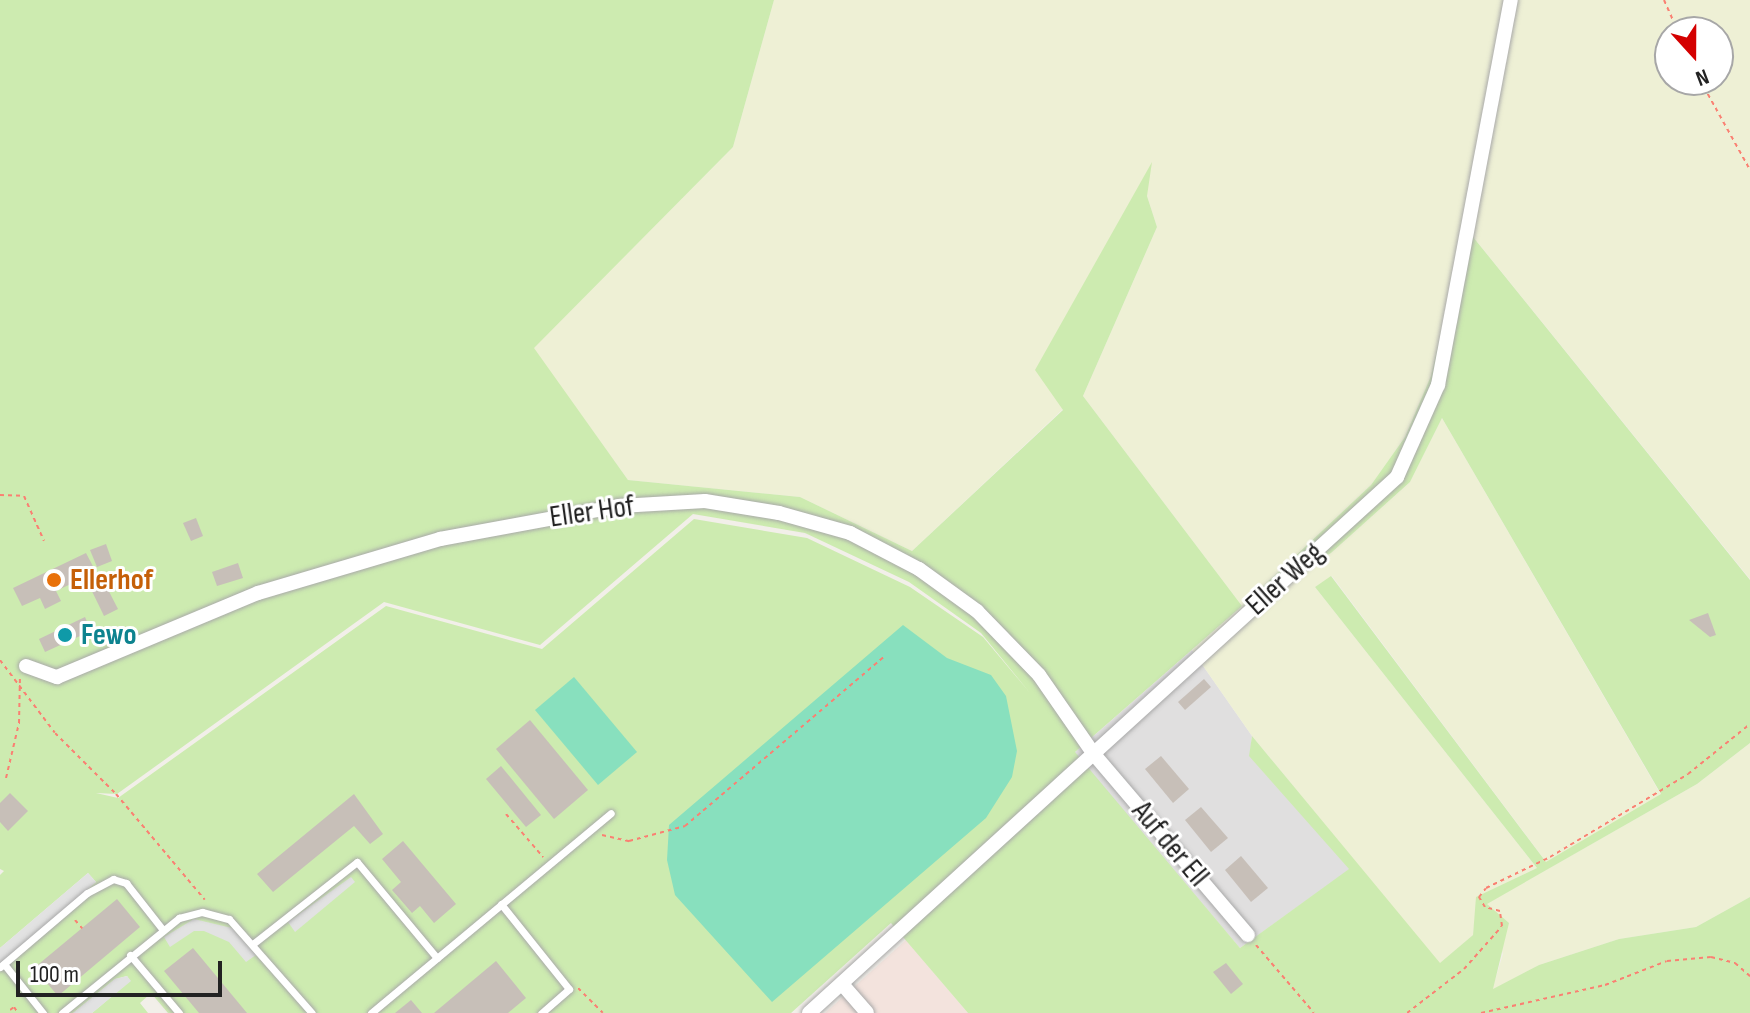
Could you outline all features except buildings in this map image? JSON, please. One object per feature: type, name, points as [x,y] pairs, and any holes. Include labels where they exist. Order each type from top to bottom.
[{"type":"street","name":"Eller Weg","points":[[809,1013],[1397,477],[1438,385],[1511,0]]},
{"type":"street","name":"Eller Hof","points":[[26,666],[57,677],[258,593],[440,539],[620,506],[705,501],[779,513],[850,533],[919,569],[977,611],[1039,675],[1093,753]]},
{"type":"street","name":"Auf der Ell","points":[[1093,753],[1248,935]]},
{"type":"street","points":[[842,984],[866,1012]]},
{"type":"lane","points":[[371,1013],[611,813]]},
{"type":"lane","points":[[254,943],[357,862],[437,958]]},
{"type":"lane","points":[[43,1013],[2,966],[87,893],[113,879],[126,883],[163,930]]},
{"type":"lane","points":[[501,904],[569,989],[541,1013]]},
{"type":"lane","points":[[62,1013],[179,918],[202,912],[229,919],[254,943],[312,1013]]},
{"type":"lane","points":[[130,955],[179,1013]]},
{"type":"path","points":[[1709,96],[1750,170]]},
{"type":"path","points":[[0,495],[24,496],[44,541]]},
{"type":"path","points":[[589,831],[629,841],[685,826],[885,656]]},
{"type":"path","points":[[0,660],[55,733],[116,794],[218,916]]},
{"type":"path","points":[[6,778],[19,723],[17,681],[26,666]]},
{"type":"path","points":[[1407,1013],[1464,969],[1502,926],[1500,911],[1485,907],[1479,897],[1486,888],[1657,793],[1721,752],[1750,724]]},
{"type":"path","points":[[506,814],[549,864]]},
{"type":"path","points":[[1248,935],[1314,1013]]},
{"type":"path","points":[[1481,1013],[1605,985],[1667,961],[1711,957],[1735,963],[1750,976]]},
{"type":"path","points":[[569,989],[582,987],[603,1013]]},
{"type":"path","points":[[10,1010],[14,1007],[18,1013]]},
{"type":"shaded area","points":[[1192,650],[1252,736],[1250,756],[1350,869],[1240,948],[1074,753]]},
{"type":"shaded area","points":[[88,873],[96,882],[0,964],[0,948]]},
{"type":"shaded area","points":[[351,877],[355,882],[295,932],[288,922]]},
{"type":"shaded area","points":[[194,919],[232,928],[256,955],[246,962],[229,942],[204,931],[194,931],[170,947],[164,937]]},
{"type":"shaded area","points":[[906,940],[968,1013],[825,1013]]},
{"type":"shaded area","points":[[127,976],[131,981],[92,1013],[73,1013],[115,979]]},
{"type":"green space","points":[[0,0],[774,0],[733,147],[534,348],[628,480],[800,497],[912,551],[1063,410],[1035,370],[1152,162],[1147,196],[1157,227],[1083,396],[1242,606],[1371,485],[1405,437],[1431,376],[1465,227],[1750,580],[1750,743],[1697,784],[1487,904],[1509,923],[1493,989],[1539,965],[1619,939],[1696,927],[1750,897],[1750,1013],[968,1013],[891,923],[791,1013],[168,1013],[151,993],[140,1003],[148,1013],[92,1013],[130,981],[127,976],[115,979],[73,1013],[0,1013],[0,964],[96,882],[88,873],[0,948],[0,875],[4,871],[0,869]],"holes":[[[1442,418],[1661,794],[1546,862],[1331,576],[1315,587],[1537,868],[1476,897],[1473,935],[1440,963],[1252,736],[1249,756],[1349,869],[1240,948],[1075,752],[1242,606],[1331,553],[1410,482]],[[693,514],[805,533],[909,582],[981,633],[1030,693],[983,637],[910,587],[807,538],[694,519],[542,649],[386,606],[118,798],[96,793],[117,794],[384,602],[540,645]]]},
{"type":"green space","points":[[774,0],[1750,0],[1750,579],[1466,228],[1431,377],[1405,437],[1371,485],[1246,602],[1331,553],[1410,482],[1442,418],[1661,795],[1547,863],[1332,576],[1315,587],[1537,868],[1477,897],[1473,935],[1440,964],[1252,736],[1192,650],[1242,606],[1083,396],[1157,227],[1147,196],[1063,409],[912,551],[800,497],[628,480],[533,348],[733,147]]},
{"type":"green space","points":[[903,625],[947,658],[991,675],[1006,696],[1017,751],[1012,777],[986,818],[772,1002],[675,895],[667,860],[669,825]]},
{"type":"green space","points":[[574,677],[637,752],[598,785],[535,710]]},
{"type":"green space","points":[[1750,743],[1750,897],[1696,927],[1619,939],[1539,965],[1492,990],[1503,954],[1486,904],[1697,784]]},
{"type":"place","name":"Ellerhof","points":[[54,580]]},
{"type":"place","name":"Fewo","points":[[65,635]]}]
